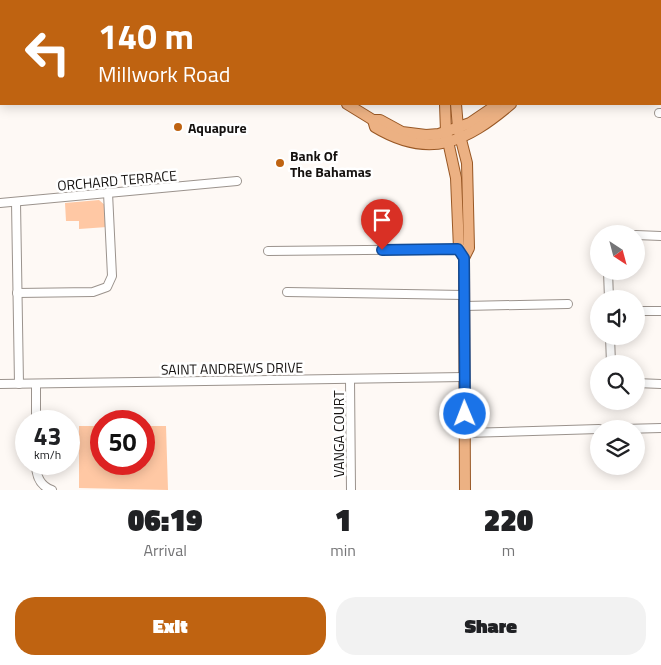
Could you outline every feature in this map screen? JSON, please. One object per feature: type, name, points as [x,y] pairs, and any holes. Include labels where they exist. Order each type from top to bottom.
[{"type":"main road","points":[[349,105],[373,120],[375,127],[398,139],[427,145],[484,125],[510,105]]},
{"type":"main road","points":[[445,105],[448,137],[456,178],[464,295],[465,490]]},
{"type":"main road","points":[[456,105],[467,163],[469,248],[461,254]]},
{"type":"main road","points":[[460,133],[497,105]]},
{"type":"street","name":"ORCHARD TERRACE","points":[[0,204],[237,181]]},
{"type":"street","points":[[17,293],[93,292],[107,286],[112,276],[108,193]]},
{"type":"street","points":[[16,202],[19,384]]},
{"type":"street","points":[[645,236],[661,236]]},
{"type":"street","points":[[268,252],[461,254]]},
{"type":"street","points":[[287,292],[464,295]]},
{"type":"street","points":[[464,306],[568,304]]},
{"type":"street","points":[[645,311],[661,311]]},
{"type":"street","name":"SAINT ANDREWS DRIVE","points":[[0,384],[464,377]]},
{"type":"street","name":"VANGA COURT","points":[[350,379],[351,490]]},
{"type":"street","points":[[645,383],[661,384]]},
{"type":"street","points":[[36,384],[36,410]]},
{"type":"street","points":[[645,428],[661,428]]},
{"type":"street","points":[[465,433],[590,430]]},
{"type":"street","points":[[38,475],[44,487],[52,490]]},
{"type":"shaded area","points":[[99,200],[106,206],[107,227],[79,229],[79,221],[66,221],[65,203]]},
{"type":"shaded area","points":[[80,426],[90,426],[90,475],[155,475],[155,426],[166,426],[168,490],[79,488]]},
{"type":"place","name":"Aquapure","points":[[178,127]]},
{"type":"place","name":"Bank Of The Bahamas","points":[[280,163]]},
{"type":"route","points":[[382,250],[458,249],[464,258],[465,414]]}]
